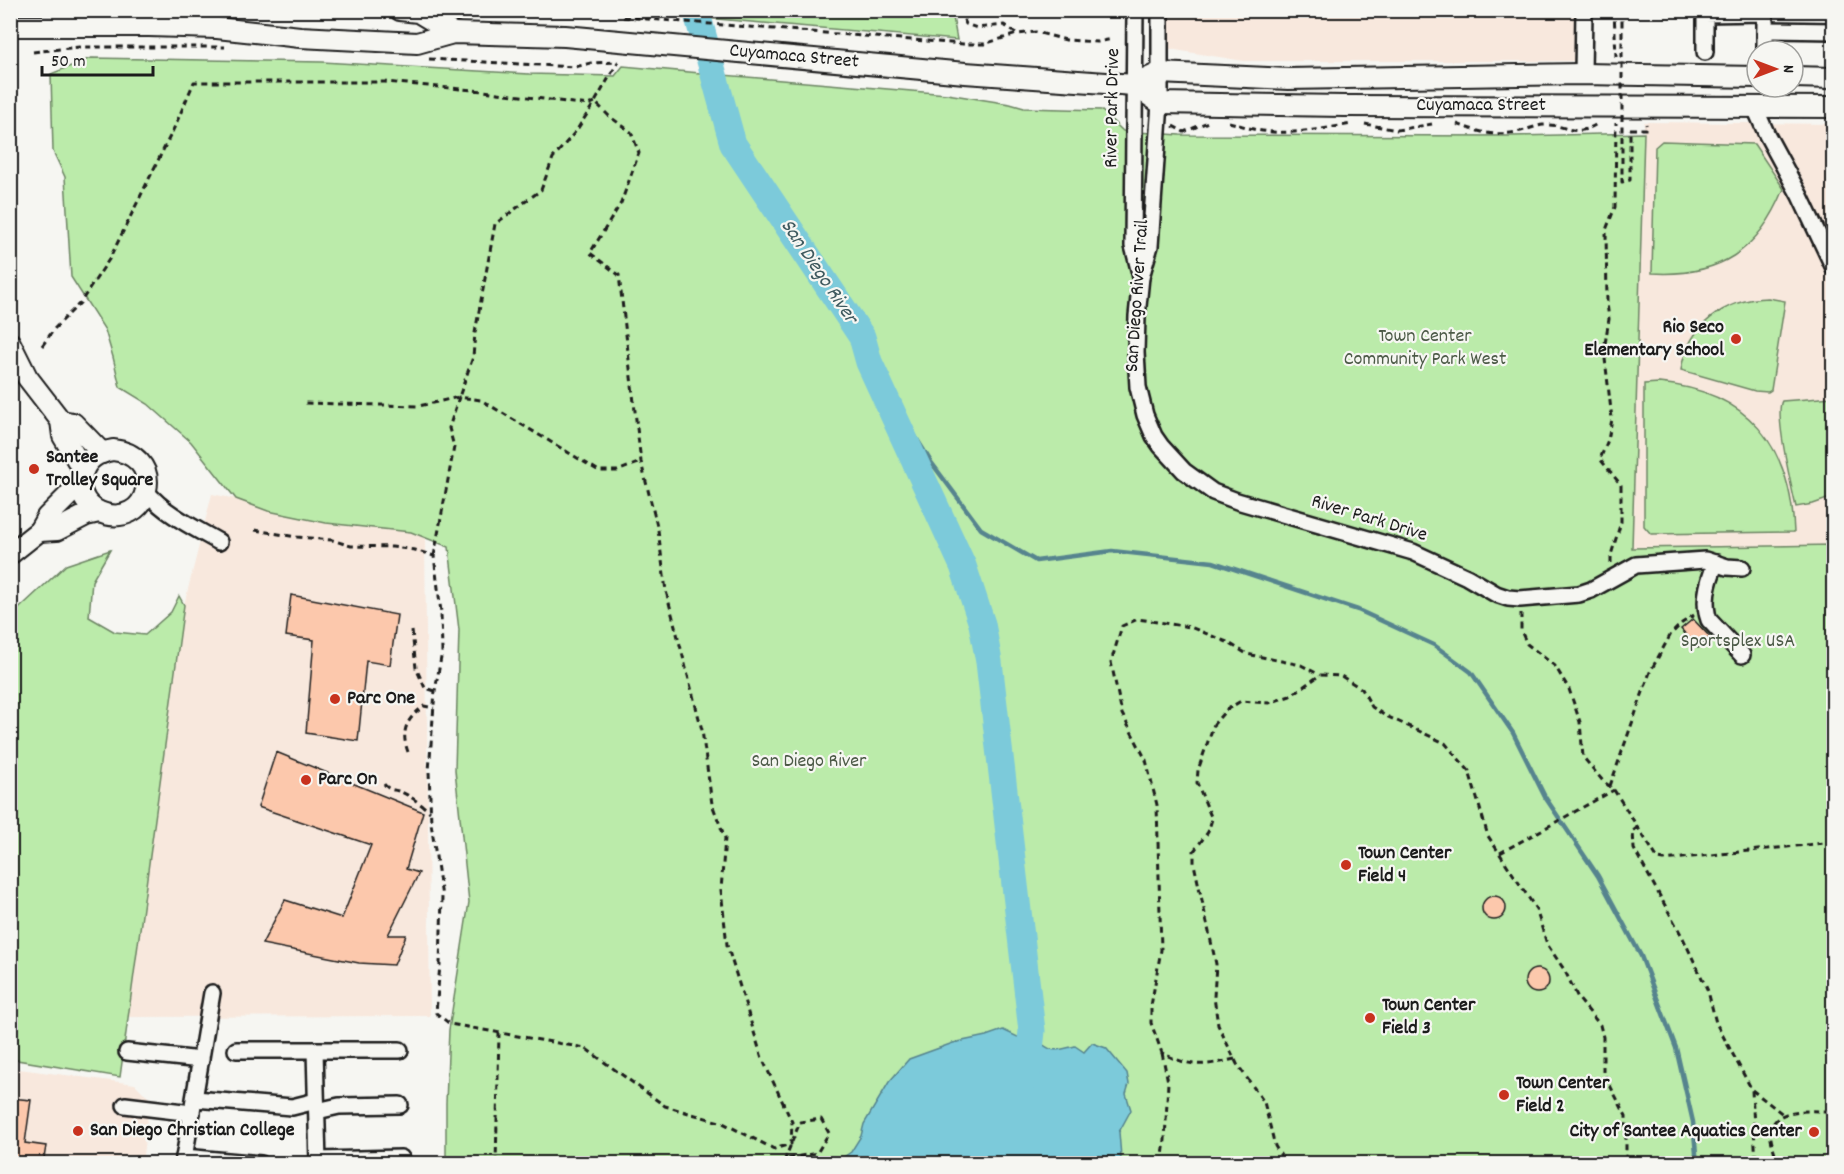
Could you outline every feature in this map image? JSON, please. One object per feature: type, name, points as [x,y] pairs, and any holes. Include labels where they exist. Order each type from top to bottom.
[{"type":"main road","name":"Cuyamaca Street","points":[[400,10],[418,12],[453,33]]},
{"type":"main road","name":"Cuyamaca Street","points":[[10,26],[218,28],[300,37],[417,43],[453,33],[565,36],[965,73],[1134,86],[1160,103],[1755,108],[1833,106]]},
{"type":"main road","name":"Cuyamaca Street","points":[[1159,73],[1288,79],[1583,74],[1745,77]]},
{"type":"main road","points":[[1134,86],[1159,73]]},
{"type":"main road","points":[[1805,77],[1833,78]]},
{"type":"main road","points":[[1787,99],[1787,107]]},
{"type":"main road","points":[[10,343],[27,377],[61,421],[63,436],[82,477],[83,497],[87,503],[99,512],[114,516],[122,515],[134,509],[141,502],[146,491],[147,478],[135,457],[120,451],[112,450],[89,459],[82,477],[47,517],[39,531],[10,554]]},
{"type":"main road","points":[[61,421],[73,423],[102,453]]},
{"type":"main road","points":[[39,531],[57,531],[86,515],[99,512]]},
{"type":"street","name":"River Park Drive","points":[[1135,10],[1133,246],[1141,277]]},
{"type":"street","name":"River Park Drive","points":[[1160,10],[1160,103],[1150,246],[1141,277],[1136,352],[1138,387],[1145,415],[1154,436],[1184,471],[1213,492],[1413,552],[1508,598],[1579,594],[1591,590],[1636,564],[1705,560],[1742,568]]},
{"type":"street","points":[[1583,74],[1584,10]]},
{"type":"street","points":[[1705,52],[1705,14],[1765,14],[1765,39]]},
{"type":"street","points":[[1765,30],[1833,31]]},
{"type":"street","points":[[1755,108],[1775,153],[1800,196],[1833,268]]},
{"type":"street","points":[[146,491],[157,504],[219,542]]},
{"type":"street","points":[[134,509],[152,512],[185,523]]},
{"type":"street","points":[[1716,563],[1707,588],[1706,608],[1709,620],[1742,655]]},
{"type":"street","points":[[212,993],[184,1160],[261,1164]]},
{"type":"street","points":[[236,1050],[400,1050]]},
{"type":"street","points":[[315,1050],[318,1162],[401,1158]]},
{"type":"street","points":[[127,1052],[201,1060]]},
{"type":"street","points":[[125,1104],[292,1107],[400,1105]]},
{"type":"path","points":[[959,10],[966,24],[977,28],[1004,25],[1017,34]]},
{"type":"path","points":[[1614,10],[1616,57]]},
{"type":"path","points":[[1622,10],[1622,182],[1630,180],[1630,129],[1647,129],[1646,124],[1636,123]]},
{"type":"path","points":[[623,17],[963,44],[984,44],[1017,34],[1036,32],[1051,34],[1066,40],[1098,42],[1112,39]]},
{"type":"path","points":[[618,62],[576,131],[553,158],[540,190],[495,224],[473,357],[449,428],[454,447],[434,556],[441,612],[442,652],[435,691],[429,771],[431,813],[442,897],[436,1013],[450,1024],[585,1048],[665,1106],[723,1123],[774,1149],[791,1144]]},
{"type":"path","points":[[42,346],[55,327],[80,303],[110,258],[175,126],[194,82],[385,81],[588,105],[595,102]]},
{"type":"path","points":[[595,102],[631,132],[639,153],[621,203],[590,253],[619,275],[641,462],[658,530],[666,591],[702,730],[712,804],[724,838],[721,890],[727,945],[762,1058],[792,1122],[791,1144]]},
{"type":"path","points":[[1166,122],[1184,132],[1210,121]]},
{"type":"path","points":[[1228,121],[1258,130],[1293,132],[1359,123],[1397,130],[1434,124]]},
{"type":"path","points":[[1449,123],[1482,134],[1499,134],[1544,125],[1569,131],[1587,130],[1600,122]]},
{"type":"path","points":[[1618,573],[1611,562],[1611,555],[1621,522],[1621,485],[1600,459],[1608,440],[1612,419],[1604,351],[1609,319],[1606,230],[1615,207],[1616,123],[1626,123]]},
{"type":"path","points":[[303,403],[418,406],[459,398],[481,400],[599,471],[617,471],[641,462]]},
{"type":"path","points":[[255,530],[332,540],[351,546],[415,550],[434,556]]},
{"type":"path","points":[[1520,599],[1521,631],[1527,644],[1555,666],[1569,688],[1580,722],[1583,758],[1602,781],[1612,789],[1658,859],[1833,842]]},
{"type":"path","points":[[1499,853],[1600,799],[1612,789],[1650,672],[1671,634],[1682,623],[1706,608]]},
{"type":"path","points":[[1162,1164],[1168,1082],[1162,1053],[1151,1023],[1151,1006],[1161,950],[1157,805],[1146,760],[1122,714],[1112,662],[1122,626],[1138,619],[1190,627],[1227,642],[1246,654],[1301,665],[1320,675],[1341,676],[1362,689],[1372,707],[1384,715],[1445,743],[1469,771],[1488,836],[1536,909],[1547,944],[1565,971],[1578,998],[1600,1025],[1602,1071],[1626,1116],[1626,1164]]},
{"type":"path","points":[[412,631],[416,668],[426,688],[435,691]]},
{"type":"path","points":[[1291,1164],[1284,1161],[1275,1146],[1264,1102],[1235,1059],[1218,1025],[1214,997],[1216,964],[1194,864],[1194,851],[1208,832],[1212,819],[1197,783],[1198,770],[1214,724],[1226,710],[1241,701],[1269,703],[1290,696],[1320,675]]},
{"type":"path","points":[[408,752],[404,740],[407,722],[424,706],[434,708]]},
{"type":"path","points":[[384,784],[388,789],[400,792],[431,813]]},
{"type":"path","points":[[1638,827],[1633,831],[1634,849],[1683,938],[1708,991],[1716,1023],[1752,1090],[1784,1115]]},
{"type":"path","points":[[496,1164],[499,1033]]},
{"type":"path","points":[[1162,1053],[1180,1062],[1206,1065],[1235,1059]]},
{"type":"path","points":[[1752,1090],[1756,1164]]},
{"type":"path","points":[[1776,1164],[1771,1131],[1773,1124],[1784,1115],[1799,1110],[1828,1114],[1833,1111]]},
{"type":"path","points":[[780,1164],[785,1160],[817,1153],[829,1133],[820,1119],[800,1122],[785,1160]]},
{"type":"shaded area","points":[[1169,11],[1575,11],[1577,61],[1244,61],[1169,49]]},
{"type":"shaded area","name":"Rio Seco Elementary School","points":[[1644,122],[1833,124],[1833,545],[1632,548]]},
{"type":"shaded area","points":[[212,494],[236,499],[268,511],[326,523],[411,532],[425,538],[430,1016],[128,1017],[184,605]]},
{"type":"shaded area","name":"San Diego Christian College","points":[[11,1068],[135,1084],[150,1099],[142,1163],[11,1164]]},
{"type":"green space","points":[[704,11],[952,11],[957,40],[706,18]]},
{"type":"green space","points":[[91,58],[322,62],[529,74],[615,76],[623,66],[723,77],[723,75],[947,94],[1024,108],[1101,110],[1123,131],[1180,135],[1512,136],[1644,133],[1632,548],[1833,545],[1833,1163],[446,1163],[449,1030],[469,902],[455,770],[459,630],[449,547],[411,532],[326,523],[268,511],[236,499],[191,442],[148,404],[120,387],[105,330],[71,277],[65,177],[53,151],[51,74]]},
{"type":"green space","points":[[1662,141],[1754,144],[1784,189],[1774,211],[1762,229],[1734,256],[1717,265],[1697,270],[1652,273],[1655,147]]},
{"type":"green space","points":[[1768,298],[1785,301],[1771,390],[1768,392],[1755,391],[1681,370],[1691,340],[1711,318],[1737,303]]},
{"type":"green space","points":[[1659,383],[1690,388],[1717,397],[1740,411],[1758,428],[1773,449],[1784,473],[1791,501],[1794,532],[1651,534],[1644,526],[1644,384]]},
{"type":"green space","points":[[1833,397],[1833,497],[1796,507],[1780,421],[1782,401]]},
{"type":"green space","points":[[110,550],[92,581],[89,617],[115,632],[145,635],[171,612],[179,596],[184,605],[120,1077],[11,1059],[11,616],[66,565]]},
{"type":"water","points":[[1003,1030],[1026,1041],[1039,1041],[1052,1049],[1060,1050],[1075,1046],[1084,1052],[1092,1043],[1106,1048],[1127,1073],[1129,1084],[1126,1094],[1131,1110],[1119,1132],[1121,1157],[1119,1163],[835,1163],[851,1152],[861,1136],[864,1124],[889,1082],[909,1059],[953,1043]]},
{"type":"building","name":"Parc One","points":[[291,595],[397,615],[390,665],[366,661],[358,741],[306,733],[314,640],[286,636]]},
{"type":"building","points":[[1693,619],[1710,637],[1698,648],[1681,629]]},
{"type":"building","points":[[276,752],[423,812],[406,869],[419,873],[388,935],[406,935],[394,965],[359,963],[262,944],[285,900],[342,918],[371,845],[258,807]]},
{"type":"building","points":[[1494,896],[1499,897],[1505,903],[1505,913],[1499,919],[1494,920],[1489,919],[1483,913],[1482,908],[1483,903],[1489,897]]},
{"type":"building","points":[[1537,969],[1546,972],[1549,981],[1546,990],[1537,993],[1528,990],[1525,981],[1528,972]]},
{"type":"building","points":[[10,1098],[31,1100],[25,1143],[46,1146],[43,1164],[10,1164]]},
{"type":"waterway","name":"San Diego River","points":[[696,10],[733,144],[862,337],[869,362],[963,566],[982,624],[989,662],[1032,1031],[1027,1077]]},
{"type":"waterway","points":[[869,362],[931,462],[981,529],[1036,561],[1112,551],[1213,562],[1358,610],[1434,645],[1471,672],[1513,733],[1545,797],[1598,876],[1641,956],[1676,1048],[1693,1122],[1697,1164]]},
{"type":"place","name":"Rio Seco Elementary School","points":[[1736,339]]},
{"type":"place","name":"Santee Trolley Square","points":[[34,469]]},
{"type":"place","name":"Parc One","points":[[335,699]]},
{"type":"place","name":"Parc On","points":[[306,780]]},
{"type":"place","name":"Town Center Field 4","points":[[1346,865]]},
{"type":"place","name":"Town Center Field 3","points":[[1370,1018]]},
{"type":"place","name":"Town Center Field 2","points":[[1504,1095]]},
{"type":"place","name":"San Diego Christian College","points":[[78,1131]]},
{"type":"place","name":"City of Santee Aquatics Center","points":[[1814,1132]]},
{"type":"park label","name":"Town Center Community Park West","points":[[1425,348]]},
{"type":"park label","name":"Sportsplex USA","points":[[1738,642]]}]
